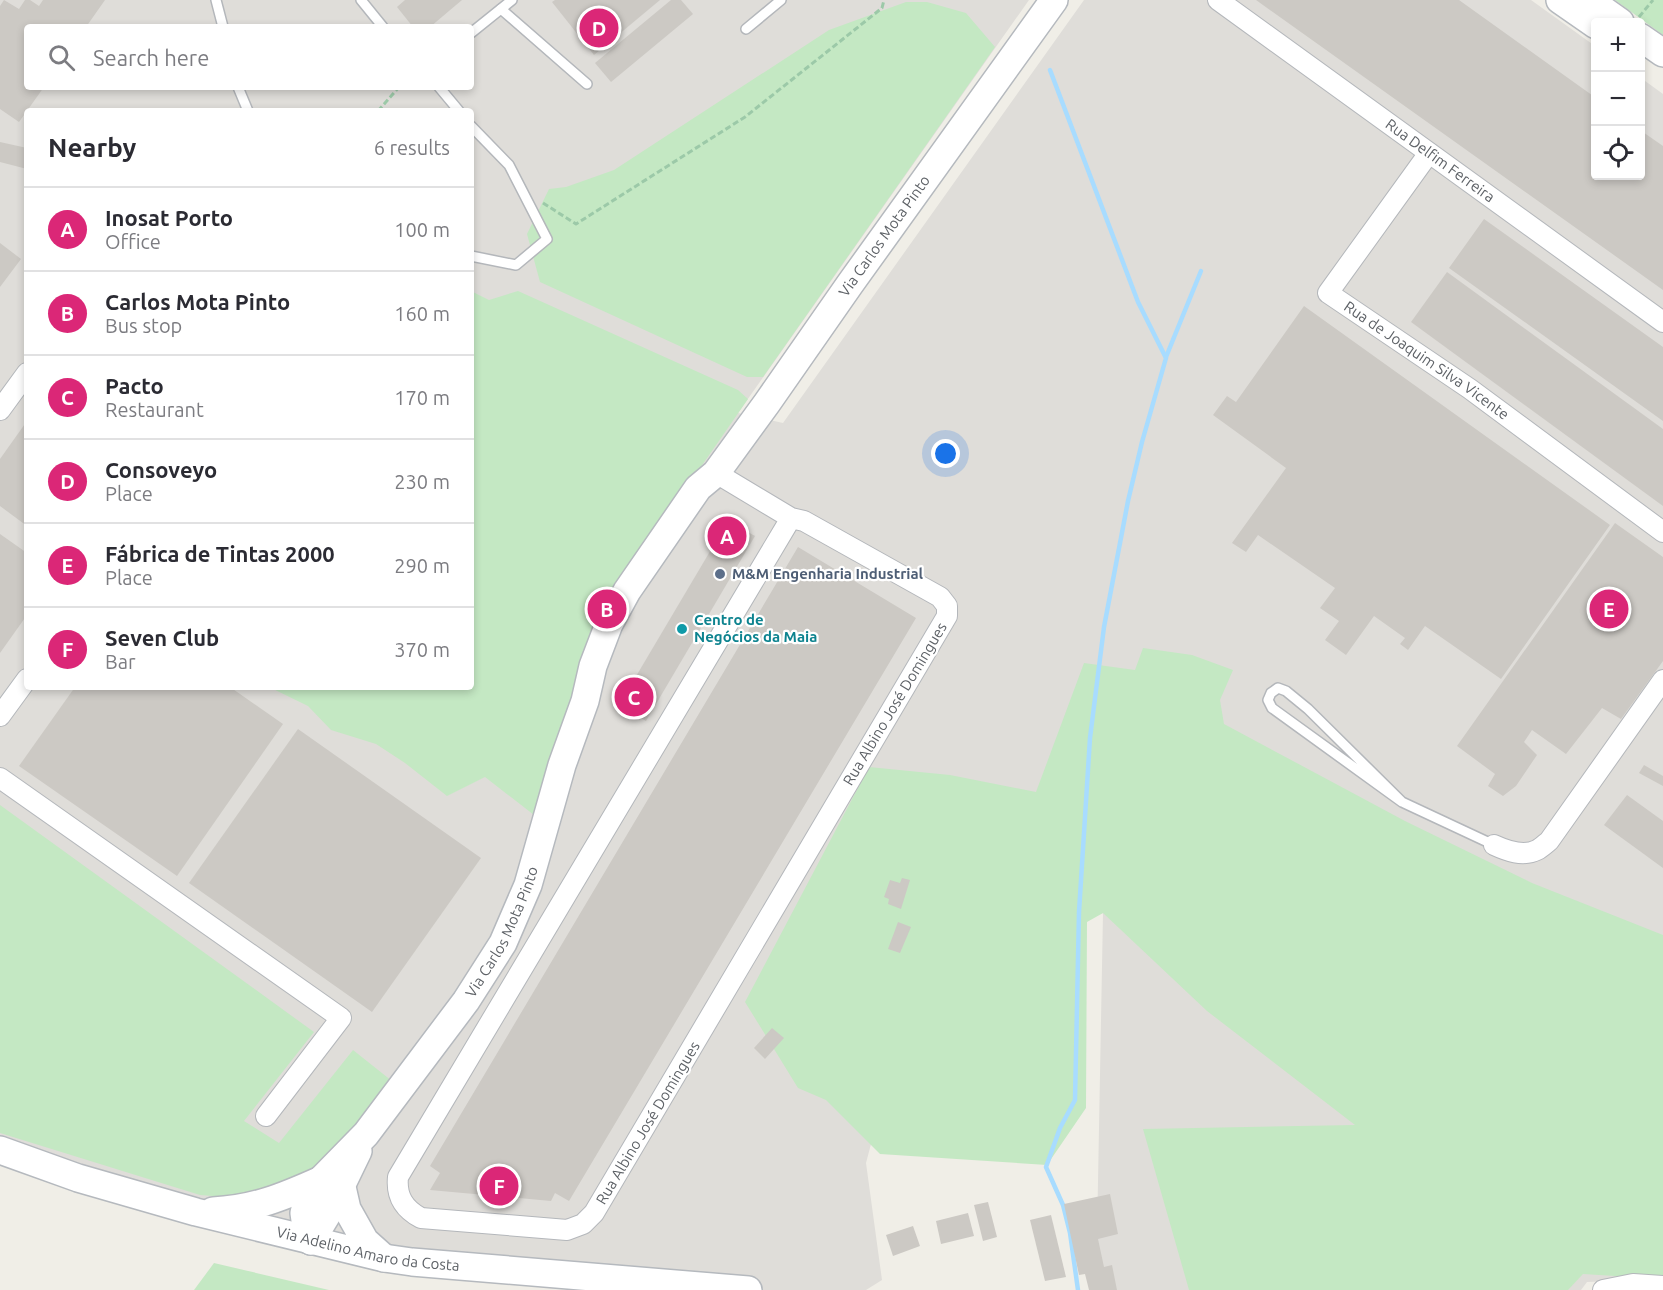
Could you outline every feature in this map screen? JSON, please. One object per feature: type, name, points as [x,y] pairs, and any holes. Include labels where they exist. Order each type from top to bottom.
[{"type":"main road","name":"Via Carlos Mota Pinto","points":[[311,1241],[304,1213],[308,1197],[331,1184],[466,1001],[503,943],[528,885],[562,765],[585,701],[653,582],[713,495],[716,472],[1054,0]]},
{"type":"main road","points":[[1560,0],[1591,22]]},
{"type":"main road","points":[[1589,0],[1619,18]]},
{"type":"main road","points":[[1645,37],[1663,53]]},
{"type":"main road","points":[[1645,61],[1663,74]]},
{"type":"main road","name":"Via Adelino Amaro da Costa","points":[[0,1150],[78,1178],[196,1212],[384,1258],[748,1290]]},
{"type":"main road","name":"Via Carlos Mota Pinto","points":[[196,1212],[232,1210],[331,1184]]},
{"type":"main road","points":[[331,1184],[365,1240],[384,1258]]},
{"type":"street","name":"Rua Delfim Ferreira","points":[[1218,0],[1663,322]]},
{"type":"street","name":"Rua de Joaquim Silva Vicente","points":[[1429,153],[1328,293],[1470,389],[1663,532]]},
{"type":"street","points":[[0,410],[6,390],[24,375]]},
{"type":"street","name":"Rua Albino José Domingues","points":[[716,472],[791,518],[804,521],[939,597],[947,606],[947,616],[594,1213],[583,1224],[567,1230],[421,1218],[412,1213],[401,1200],[397,1186],[398,1177],[791,518]]},
{"type":"street","points":[[1494,845],[1511,853],[1523,853],[1536,851],[1549,841],[1663,680]]},
{"type":"street","points":[[0,716],[24,683]]},
{"type":"street","points":[[0,778],[341,1018],[266,1116]]},
{"type":"street","points":[[1603,1290],[1633,1284],[1663,1286]]},
{"type":"lane","points":[[216,0],[222,24]]},
{"type":"lane","points":[[361,0],[381,24]]},
{"type":"lane","points":[[474,31],[512,0]]},
{"type":"lane","points":[[746,29],[781,0]]},
{"type":"lane","points":[[501,9],[587,84]]},
{"type":"lane","points":[[239,90],[247,108]]},
{"type":"lane","points":[[442,90],[456,108]]},
{"type":"lane","points":[[474,129],[509,165],[547,239],[516,265],[474,257]]},
{"type":"lane","points":[[1402,802],[1286,691],[1278,688],[1271,693],[1268,700],[1272,708],[1402,802],[1494,845]]},
{"type":"path","points":[[524,191],[576,224],[745,117],[882,8],[884,0]]},
{"type":"path","points":[[1639,18],[1653,0]]},
{"type":"path","points":[[381,108],[396,90]]},
{"type":"shaded area","points":[[0,0],[1029,0],[738,413],[783,423],[1084,0],[1531,0],[1591,43],[1591,180],[1645,180],[1645,81],[1663,94],[1663,1283],[1632,1280],[1587,1282],[1581,1290],[1096,1290],[1103,913],[981,967],[900,1034],[866,1163],[882,1280],[866,1290],[690,1290],[411,1263],[0,1161]]},
{"type":"green space","points":[[1615,0],[1663,0],[1663,35],[1645,22],[1645,18],[1640,18]]},
{"type":"green space","points":[[906,2],[927,2],[966,13],[995,47],[763,377],[747,377],[540,282],[527,234],[549,189],[566,187],[614,170],[829,30]]},
{"type":"green space","points":[[518,291],[738,390],[748,399],[603,608],[534,815],[485,777],[447,796],[405,763],[376,744],[331,730],[308,706],[275,690],[474,690],[474,292],[489,300]]},
{"type":"green space","points":[[1143,648],[1192,655],[1233,670],[1220,700],[1224,724],[1405,821],[1532,883],[1663,935],[1663,1279],[1583,1274],[1568,1290],[1189,1290],[1143,1129],[1355,1125],[1207,1011],[1103,913],[1087,922],[1086,1108],[1047,1165],[880,1154],[826,1100],[798,1088],[745,1002],[869,767],[950,775],[1036,792],[1084,663],[1135,670]]},
{"type":"green space","points":[[0,805],[314,1032],[244,1121],[279,1143],[353,1050],[392,1081],[357,1125],[315,1167],[270,1189],[225,1197],[200,1195],[0,1133]]},
{"type":"green space","points":[[214,1263],[329,1290],[194,1290]]},
{"type":"building","points":[[4,0],[19,9],[25,0],[30,0],[39,6],[43,0],[105,0],[88,24],[24,24],[24,90],[42,90],[29,108],[24,108],[24,115],[19,122],[0,109],[0,6]]},
{"type":"building","points":[[405,0],[462,0],[434,24],[411,24],[397,7]]},
{"type":"building","points":[[555,0],[660,0],[594,55],[552,2]]},
{"type":"building","points":[[671,0],[681,0],[693,14],[611,82],[595,63]]},
{"type":"building","points":[[1256,0],[1459,0],[1591,94],[1591,180],[1645,180],[1645,133],[1663,146],[1663,290]]},
{"type":"building","points":[[0,142],[24,147],[24,168],[0,162]]},
{"type":"building","points":[[1484,219],[1663,347],[1663,421],[1449,268]]},
{"type":"building","points":[[0,243],[21,259],[0,287]]},
{"type":"building","points":[[1447,272],[1663,429],[1663,506],[1411,322]]},
{"type":"building","points":[[1304,306],[1610,525],[1501,679],[1425,626],[1408,650],[1400,644],[1405,638],[1374,616],[1346,655],[1325,640],[1339,621],[1320,608],[1335,588],[1258,535],[1246,552],[1232,543],[1286,468],[1213,415],[1227,396],[1236,402]]},
{"type":"building","points":[[24,425],[24,524],[0,506],[0,459]]},
{"type":"building","name":"Centro de Negócios da Maia","points":[[728,521],[755,536],[646,721],[619,705]]},
{"type":"building","points":[[1615,523],[1663,557],[1663,661],[1621,719],[1602,708],[1566,754],[1532,730],[1524,742],[1537,755],[1516,786],[1503,796],[1488,786],[1495,774],[1457,746]]},
{"type":"building","points":[[0,534],[24,551],[24,619],[0,653]]},
{"type":"building","points":[[798,547],[916,618],[569,1201],[555,1193],[551,1201],[430,1190],[440,1173],[430,1166]]},
{"type":"building","points":[[73,690],[234,690],[283,724],[177,876],[19,766]]},
{"type":"building","points":[[298,729],[481,858],[372,1012],[189,883]]},
{"type":"building","points":[[1644,765],[1663,776],[1663,786],[1639,773]]},
{"type":"building","points":[[1627,795],[1663,821],[1663,868],[1604,825]]},
{"type":"building","points":[[902,878],[910,880],[901,909],[888,904],[889,899],[884,897],[890,880],[900,883]]},
{"type":"building","points":[[898,922],[911,927],[900,953],[888,949]]},
{"type":"building","points":[[772,1028],[784,1038],[765,1059],[754,1048]]},
{"type":"building","points":[[1110,1194],[1118,1234],[1098,1239],[1104,1267],[1112,1265],[1117,1290],[1089,1290],[1085,1274],[1079,1275],[1064,1204]]},
{"type":"building","points":[[988,1202],[997,1237],[983,1241],[974,1205]]},
{"type":"building","points":[[968,1213],[974,1236],[941,1244],[936,1221]]},
{"type":"building","points":[[1051,1215],[1066,1277],[1045,1281],[1030,1220]]},
{"type":"building","points":[[913,1226],[920,1246],[893,1256],[886,1235]]},
{"type":"waterway","points":[[1050,70],[1138,302],[1166,358],[1128,501],[1104,627],[1090,738],[1079,912],[1075,1100],[1060,1128],[1046,1167],[1063,1205],[1070,1233],[1078,1290]]},
{"type":"waterway","points":[[1166,357],[1201,271]]},
{"type":"place","name":"Consoveyo","points":[[599,28]]},
{"type":"place","name":"Inosat Porto","points":[[727,536]]},
{"type":"place","name":"M&M Engenharia Industrial","points":[[720,574]]},
{"type":"place","name":"Carlos Mota Pinto","points":[[607,609]]},
{"type":"place","name":"Fábrica de Tintas 2000","points":[[1609,609]]},
{"type":"place","name":"Centro de Negócios da Maia","points":[[682,629]]},
{"type":"place","name":"Pacto","points":[[634,697]]},
{"type":"place","name":"Seven Club","points":[[499,1186]]}]
